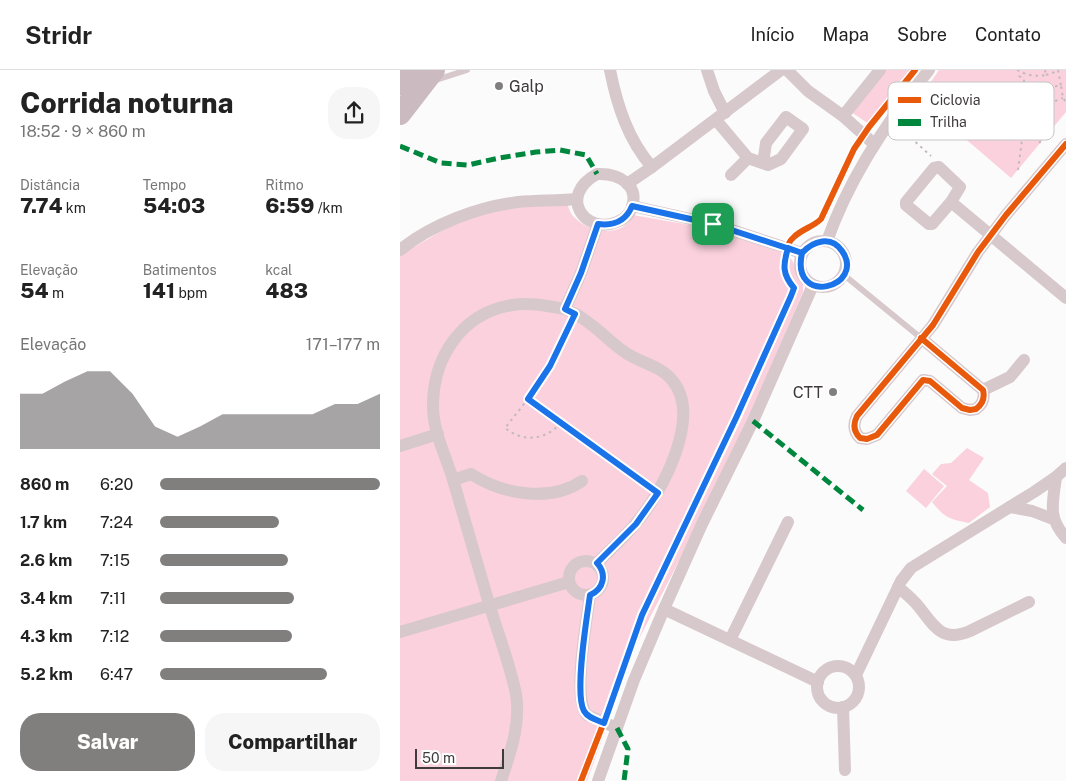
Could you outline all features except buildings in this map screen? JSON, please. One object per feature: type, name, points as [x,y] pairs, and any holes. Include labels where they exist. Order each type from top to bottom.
[{"type":"highway","points":[[400,84],[423,75]]},
{"type":"highway","points":[[400,114],[423,75]]},
{"type":"street","points":[[610,70],[616,97],[634,144],[652,167]]},
{"type":"street","points":[[707,70],[720,117],[748,158],[761,162]]},
{"type":"street","points":[[627,184],[781,70]]},
{"type":"street","points":[[843,116],[880,70]]},
{"type":"street","points":[[920,82],[929,70]]},
{"type":"street","points":[[793,73],[874,144]]},
{"type":"street","points":[[827,242],[836,218],[874,144],[888,125]]},
{"type":"street","points":[[920,338],[982,390],[984,398],[982,404],[976,409],[962,408],[930,381],[925,379],[921,380],[877,435],[864,439],[857,435],[854,424],[857,416],[920,338],[933,324],[978,252],[1006,215],[1066,144]]},
{"type":"street","points":[[731,176],[748,158]]},
{"type":"street","points":[[937,167],[960,187],[951,202],[932,224],[929,224],[906,204],[907,200],[937,167]]},
{"type":"street","points":[[597,174],[609,174],[620,177],[627,184],[632,191],[634,199],[629,214],[620,221],[609,225],[598,224],[582,215],[577,199],[579,189],[586,180],[597,174]]},
{"type":"street","points":[[400,250],[439,226],[478,212],[516,202],[577,199]]},
{"type":"street","points":[[951,202],[1066,298]]},
{"type":"street","points":[[632,206],[713,224],[802,253]]},
{"type":"street","points":[[570,311],[598,224]]},
{"type":"street","points":[[827,242],[838,246],[843,254],[846,266],[844,275],[838,282],[822,288],[806,280],[801,272],[800,263],[802,253],[808,247],[816,243],[827,242]]},
{"type":"street","points":[[598,781],[634,680],[664,609],[702,524],[753,421],[813,285]]},
{"type":"street","points":[[501,781],[516,729],[518,701],[434,416],[434,390],[441,362],[447,348],[464,329],[485,314],[513,305],[532,304],[570,311],[582,318],[627,354],[666,373],[674,381],[682,399],[683,424],[673,461],[658,493],[636,524],[597,563]]},
{"type":"street","points":[[982,390],[1010,377],[1024,360]]},
{"type":"street","points":[[400,446],[438,434]]},
{"type":"street","points":[[856,675],[898,587],[904,576],[915,565],[1010,507],[1061,473]]},
{"type":"street","points":[[1053,519],[1061,473]]},
{"type":"street","points":[[453,480],[471,474],[500,489],[517,493],[535,494],[567,489],[582,480]]},
{"type":"street","points":[[1010,507],[1032,511],[1053,519],[1066,538]]},
{"type":"street","points":[[730,640],[788,522]]},
{"type":"street","points":[[579,562],[597,563],[603,573],[601,587],[590,595],[576,593],[571,588],[569,582],[573,566],[579,562]]},
{"type":"street","points":[[400,632],[569,582]]},
{"type":"street","points":[[898,587],[918,605],[939,632],[949,635],[963,634],[1029,602]]},
{"type":"street","points":[[590,595],[580,684],[582,704],[587,716],[617,728]]},
{"type":"street","points":[[664,609],[818,682]]},
{"type":"street","points":[[831,667],[845,667],[856,675],[859,681],[858,695],[854,700],[842,707],[836,708],[824,702],[818,689],[820,676],[831,667]]},
{"type":"street","points":[[842,707],[845,770]]},
{"type":"lane","points":[[423,75],[466,70]]},
{"type":"lane","points":[[844,275],[920,338]]},
{"type":"path","points":[[1045,70],[1046,75]]},
{"type":"path","points":[[1024,82],[1024,78],[1019,76],[1019,71],[1038,76],[1058,70],[1062,98],[1066,102]]},
{"type":"path","points":[[1054,86],[1061,86]]},
{"type":"path","points":[[1054,101],[1062,98]]},
{"type":"path","points":[[913,140],[932,158],[937,167]]},
{"type":"path","points":[[1018,170],[1022,140]]},
{"type":"path","points":[[1040,140],[1040,144]]},
{"type":"path","points":[[561,423],[551,432],[540,437],[525,438],[505,428],[528,399],[550,366],[570,311]]},
{"type":"path","points":[[528,399],[658,493]]},
{"type":"shaded area","points":[[885,70],[919,70],[909,82],[888,82],[888,107],[872,126],[851,112]]},
{"type":"shaded area","points":[[939,70],[1066,70],[1066,112],[1054,126],[1054,82],[931,82]]},
{"type":"shaded area","points":[[967,140],[1043,140],[1011,178]]},
{"type":"shaded area","points":[[567,203],[574,217],[581,223],[597,230],[606,231],[622,227],[633,215],[707,228],[789,255],[803,280],[803,292],[747,423],[639,639],[587,781],[400,781],[400,255],[459,221],[495,210]]},
{"type":"shaded area","points":[[967,448],[984,458],[969,480],[988,493],[990,507],[969,523],[948,517],[932,502],[947,486],[932,474],[941,464],[951,463]]},
{"type":"shaded area","points":[[924,469],[944,486],[926,508],[906,491]]},
{"type":"marked path","points":[[400,146],[441,163],[468,165],[499,158],[560,150],[586,155],[597,174]]},
{"type":"marked path","points":[[753,421],[863,510]]},
{"type":"marked path","points":[[617,728],[628,749],[624,781]]},
{"type":"cycle path","points":[[905,82],[915,70]]},
{"type":"cycle path","points":[[581,781],[642,615],[737,418],[791,296],[794,288],[784,271],[789,243],[797,234],[821,219],[854,149],[888,103]]},
{"type":"cycle path","points":[[921,338],[983,390],[984,398],[982,403],[976,409],[962,408],[930,381],[923,380],[877,435],[867,439],[860,438],[854,427],[857,416],[933,325],[978,252],[1006,215],[1066,144]]},
{"type":"place","name":"Galp","points":[[499,86]]},
{"type":"place","name":"CTT","points":[[833,392]]},
{"type":"route","points":[[713,224],[632,206],[629,214],[620,221],[609,225],[598,224],[581,273],[565,309],[575,314],[550,366],[528,399],[658,493],[636,524],[597,563],[601,567],[603,581],[601,587],[590,595],[580,693],[587,716],[604,723],[642,615],[736,418],[791,296],[794,288],[787,280],[783,264],[788,248],[802,253],[808,247],[822,241],[833,243],[838,246],[845,257],[846,266],[844,275],[838,282],[822,288],[806,280],[801,272],[802,253],[788,248],[713,224]]}]
